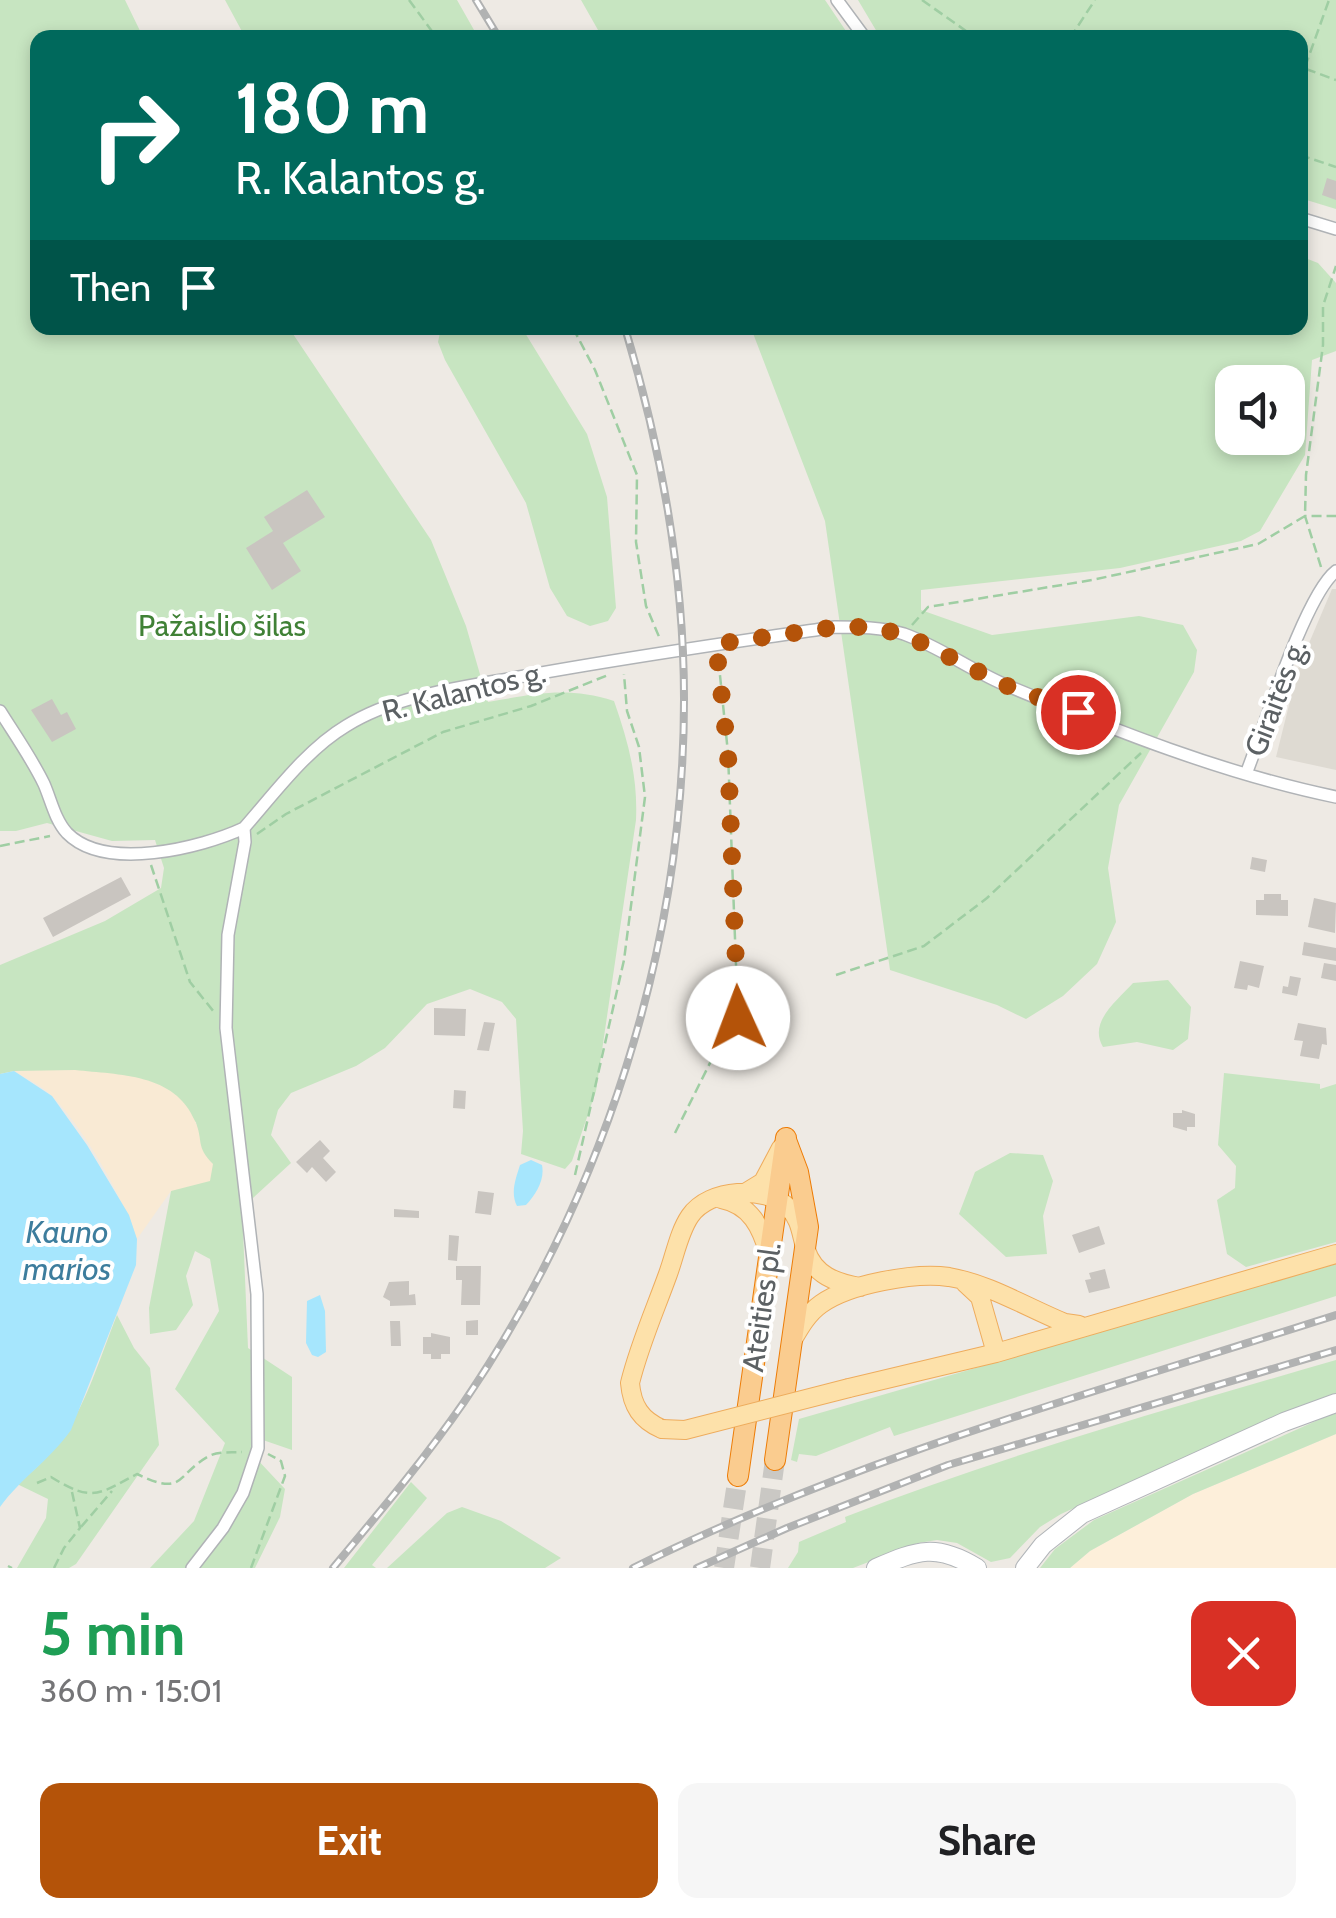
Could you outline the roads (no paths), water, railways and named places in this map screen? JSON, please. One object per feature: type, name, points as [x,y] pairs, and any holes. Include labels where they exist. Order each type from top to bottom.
[{"type":"highway","name":"Ateities pl.","points":[[738,1476],[786,1138]]},
{"type":"highway","name":"Ateities pl.","points":[[775,1460],[808,1227],[804,1196],[786,1138]]},
{"type":"main road","points":[[745,1193],[763,1182],[786,1138]]},
{"type":"main road","points":[[860,1287],[829,1279],[806,1252],[797,1220],[777,1200],[745,1193],[715,1198],[698,1208],[686,1225],[630,1384],[635,1407],[641,1417],[662,1430],[685,1430],[996,1353],[1336,1254]]},
{"type":"main road","points":[[715,1198],[730,1201],[750,1214],[770,1254]]},
{"type":"main road","points":[[792,1342],[818,1306],[860,1287],[931,1276],[961,1280],[1065,1323],[1095,1324]]},
{"type":"main road","points":[[961,1280],[980,1296],[996,1353]]},
{"type":"main road","points":[[1025,1568],[1043,1546],[1082,1514],[1284,1422],[1336,1403]]},
{"type":"main road","points":[[876,1568],[919,1551],[934,1550],[949,1553],[977,1568]]},
{"type":"street","points":[[837,0],[860,30]]},
{"type":"street","points":[[1308,220],[1336,229]]},
{"type":"street","name":"Giraitės g.","points":[[1246,774],[1309,612],[1331,575]]},
{"type":"street","name":"R. Kalantos g.","points":[[244,835],[311,756],[344,727],[376,711],[450,690],[662,651],[836,627],[867,627],[904,634],[1005,685],[1246,774],[1336,797]]},
{"type":"street","points":[[0,711],[43,783],[66,832],[100,852],[148,854],[244,835],[228,935],[226,1028],[257,1294],[258,1448],[242,1493],[223,1528],[192,1568]]},
{"type":"water","name":"Kauno marios","points":[[14,1071],[52,1096],[129,1215],[137,1239],[136,1265],[71,1430],[0,1507],[0,1074]]},
{"type":"water","points":[[531,1160],[542,1165],[541,1181],[526,1205],[517,1206],[514,1191],[520,1165]]},
{"type":"water","points":[[320,1295],[325,1311],[326,1352],[318,1357],[312,1355],[306,1343],[307,1301]]},
{"type":"tunnel","points":[[760,1568],[775,1460]]},
{"type":"tunnel","points":[[724,1568],[738,1476]]},
{"type":"railway","points":[[476,0],[494,30]]},
{"type":"railway","points":[[333,1568],[449,1424],[513,1323],[557,1241],[595,1155],[626,1067],[651,977],[669,885],[680,792],[683,652],[668,511],[627,335]]},
{"type":"railway","points":[[633,1568],[718,1528],[891,1459],[1336,1315]]},
{"type":"railway","points":[[697,1568],[948,1465],[1336,1350]]},
{"type":"park label","name":"Pažaislio šilas","points":[[222,626]]}]
